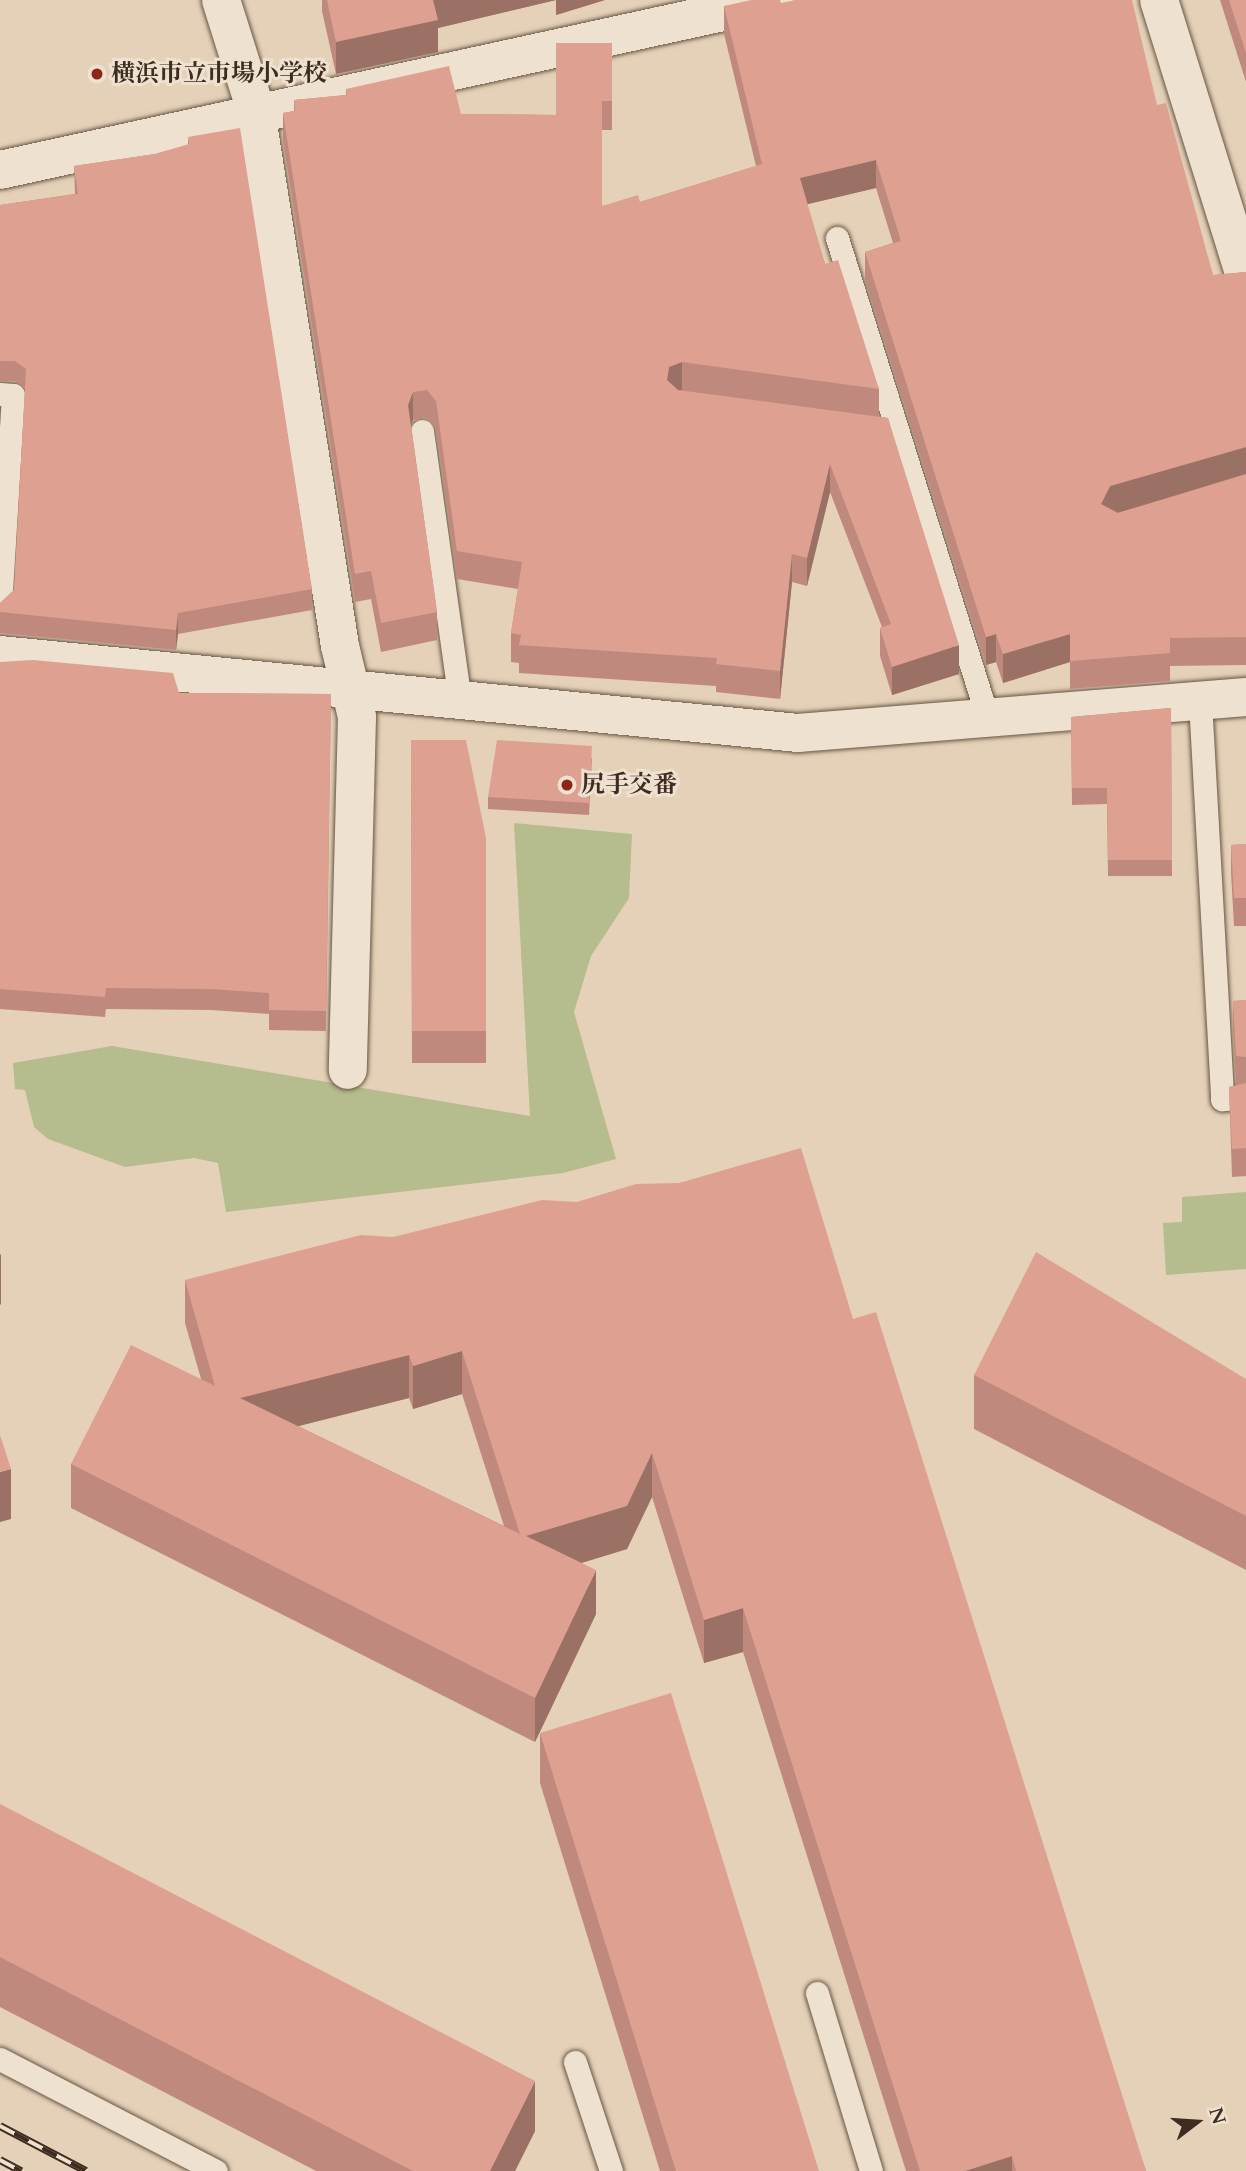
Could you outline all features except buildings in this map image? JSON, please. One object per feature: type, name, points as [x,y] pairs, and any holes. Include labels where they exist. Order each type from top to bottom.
[{"type":"street","points":[[221,0],[256,111],[347,687],[357,717],[348,1070]]},
{"type":"street","points":[[0,170],[256,111],[778,0]]},
{"type":"street","points":[[1159,0],[1246,279]]},
{"type":"street","points":[[0,655],[798,733],[989,722],[1246,697]]},
{"type":"lane","points":[[837,237],[989,722]]},
{"type":"lane","points":[[0,394],[13,395],[0,610]]},
{"type":"lane","points":[[871,430],[898,434]]},
{"type":"lane","points":[[422,431],[460,701]]},
{"type":"lane","points":[[1200,701],[1222,1099],[1246,1098]]},
{"type":"lane","points":[[817,1993],[871,2171]]},
{"type":"lane","points":[[0,2059],[216,2171]]},
{"type":"lane","points":[[575,2062],[611,2171]]},
{"type":"green space","points":[[514,823],[632,834],[629,898],[591,956],[574,1012],[616,1159],[563,1173],[226,1212],[218,1163],[194,1158],[125,1167],[48,1139],[34,1127],[25,1090],[15,1089],[13,1063],[112,1046],[530,1116]]},
{"type":"green space","points":[[1246,1192],[1246,1269],[1166,1275],[1163,1223],[1182,1222],[1182,1197]]},
{"type":"railway","points":[[0,2126],[86,2171]]},
{"type":"railway","points":[[0,2160],[21,2171]]},
{"type":"place","name":"横浜市立市場小学校","points":[[97,74]]},
{"type":"place","name":"尻手交番","points":[[567,785]]}]
